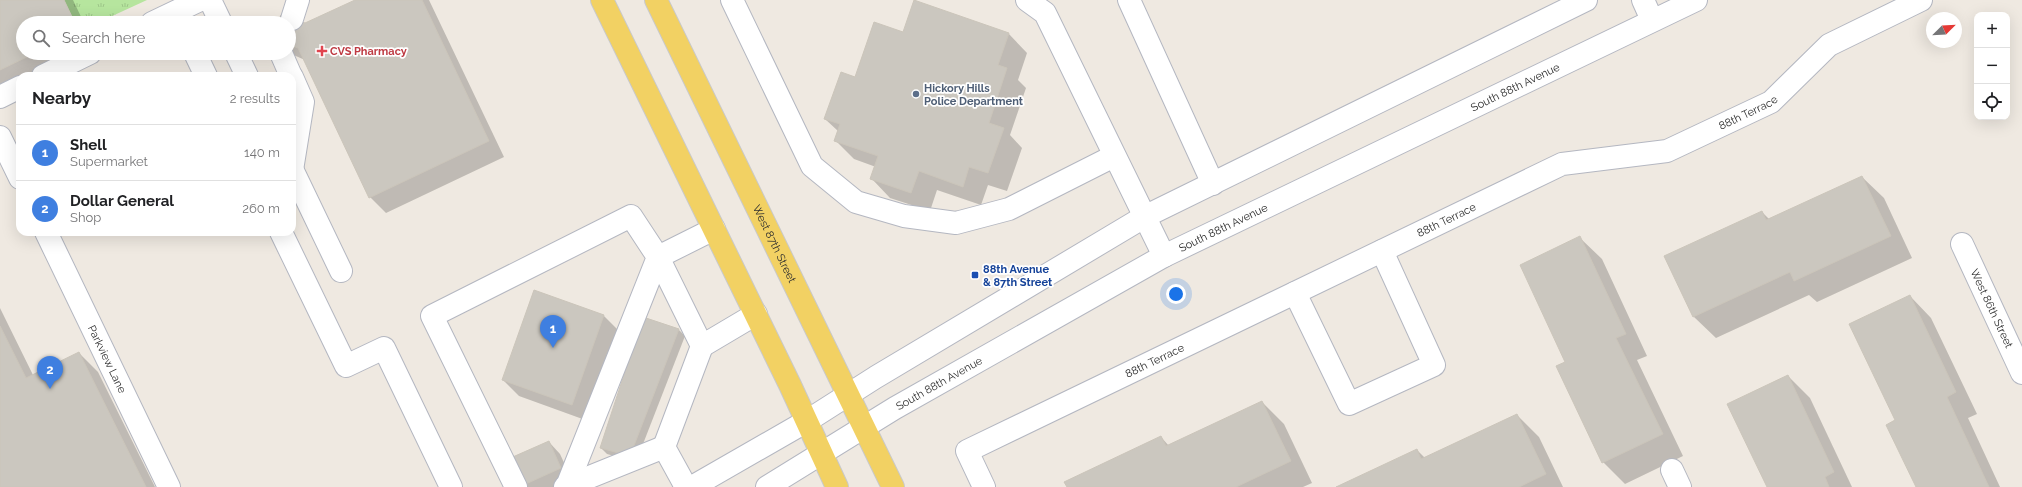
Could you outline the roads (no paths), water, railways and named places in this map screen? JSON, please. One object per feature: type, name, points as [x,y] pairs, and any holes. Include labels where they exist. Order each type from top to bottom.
[{"type":"main road","points":[[602,0],[756,314],[837,487]]},
{"type":"main road","name":"West 87th Street","points":[[656,0],[893,487]]},
{"type":"street","points":[[180,16],[200,0]]},
{"type":"street","points":[[210,0],[218,16]]},
{"type":"street","points":[[732,0],[812,166],[856,202],[904,216],[956,223],[1009,209],[1114,156]]},
{"type":"street","points":[[1028,0],[1045,13],[1164,256]]},
{"type":"street","points":[[1129,0],[1213,184]]},
{"type":"street","points":[[692,487],[807,421],[876,377],[1144,217],[1586,0]]},
{"type":"street","points":[[1643,0],[1652,20]]},
{"type":"street","name":"South 88th Avenue","points":[[767,487],[865,428],[895,408],[1164,256],[1696,0]]},
{"type":"street","name":"88th Terrace","points":[[984,487],[967,451],[1562,164],[1667,151],[1771,102],[1829,45],[1921,0]]},
{"type":"street","points":[[51,72],[76,60]]},
{"type":"street","points":[[198,60],[204,72]]},
{"type":"street","points":[[239,60],[245,72]]},
{"type":"street","points":[[284,60],[290,72]]},
{"type":"street","points":[[296,86],[303,102],[296,145]]},
{"type":"street","points":[[0,97],[16,89]]},
{"type":"street","points":[[0,137],[16,170]]},
{"type":"street","points":[[296,178],[340,271]]},
{"type":"street","points":[[516,487],[432,316],[631,216],[658,257],[702,346]]},
{"type":"street","points":[[566,487],[658,257],[714,229]]},
{"type":"street","name":"Parkview Lane","points":[[48,236],[169,487]]},
{"type":"street","points":[[283,236],[346,366],[384,348],[451,487]]},
{"type":"street","name":"West 86th Street","points":[[1962,244],[2022,373]]},
{"type":"street","points":[[1295,293],[1349,404],[1434,365],[1382,251]]},
{"type":"street","points":[[566,487],[664,447],[702,346],[756,314]]},
{"type":"street","points":[[664,447],[686,487]]},
{"type":"place","name":"CVS Pharmacy","points":[[322,51]]},
{"type":"place","name":"Hickory Hills Police Department","points":[[916,94]]},
{"type":"place","name":"88th Avenue & 87th Street","points":[[975,275]]},
{"type":"place","name":"Shell","points":[[553,348]]},
{"type":"place","name":"Dollar General","points":[[50,389]]}]
